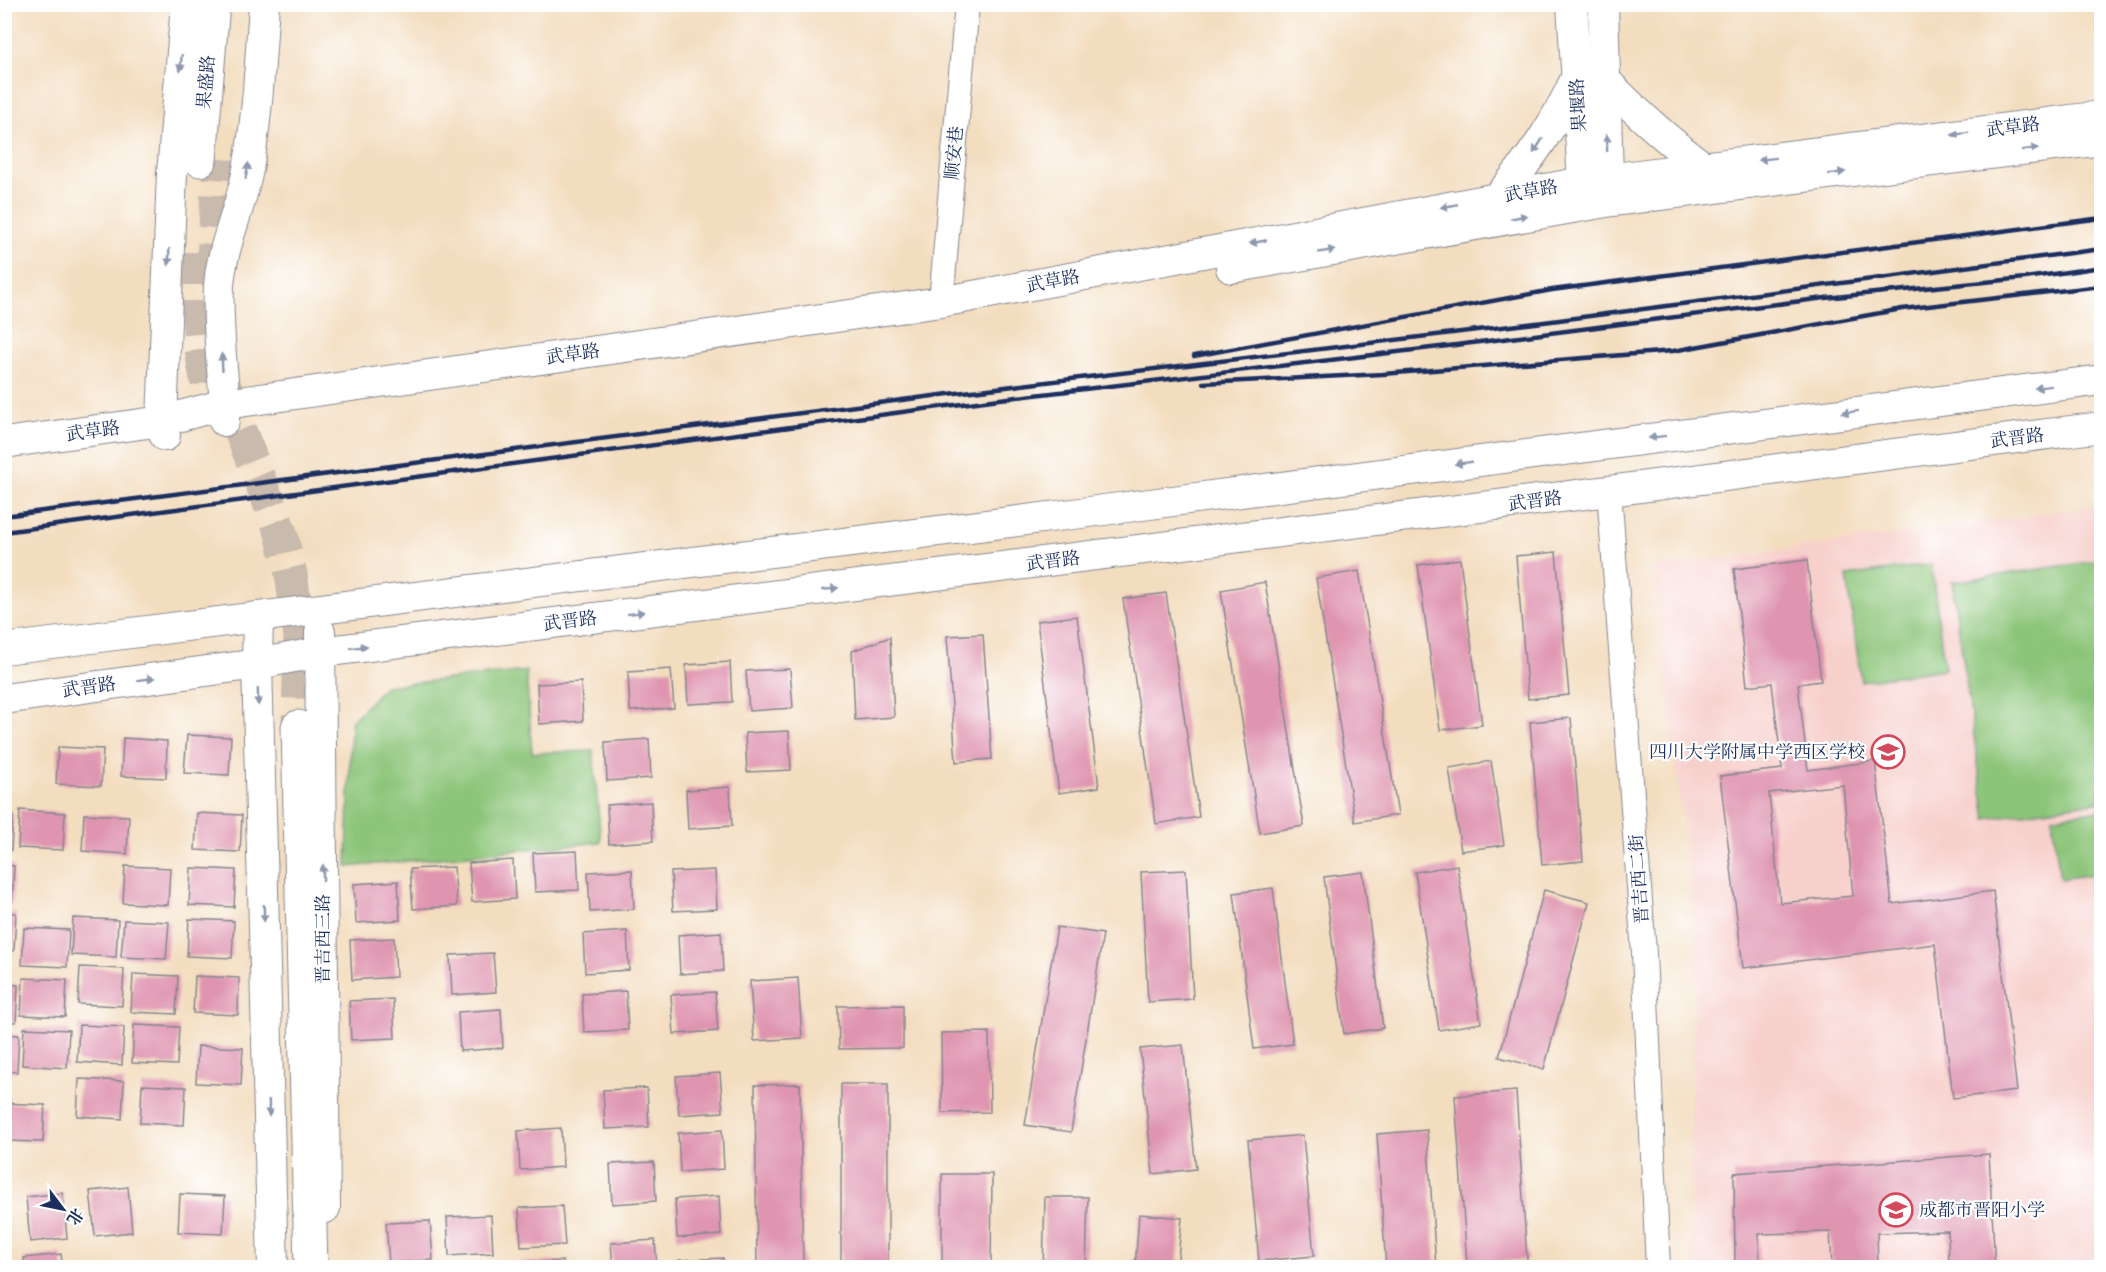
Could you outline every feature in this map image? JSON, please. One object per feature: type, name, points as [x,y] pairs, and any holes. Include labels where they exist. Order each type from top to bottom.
[{"type":"main road","name":"果盛路","points":[[213,4],[210,160],[233,4]]},
{"type":"main road","name":"晋吉西三路","points":[[293,1268],[290,727],[311,1268]]},
{"type":"street","points":[[164,429],[172,173],[186,4]]},
{"type":"street","points":[[224,412],[219,283],[224,256],[248,170],[264,4]]},
{"type":"street","name":"顺安巷","points":[[941,302],[967,4]]},
{"type":"street","name":"果堰路","points":[[1572,4],[1591,78],[1597,192]]},
{"type":"street","name":"果堰路","points":[[1591,78],[1603,4]]},
{"type":"street","points":[[1498,197],[1534,153],[1560,114],[1591,78],[1673,145],[1704,166]]},
{"type":"street","name":"武草路","points":[[224,412],[924,323],[1597,192],[1704,166],[2102,116]]},
{"type":"street","name":"武草路","points":[[4,460],[164,429],[224,412],[941,302],[1498,197],[1597,192],[2102,140]]},
{"type":"street","points":[[4,649],[1092,512],[2102,380]]},
{"type":"street","name":"武晋路","points":[[4,699],[257,664],[321,652],[2102,427]]},
{"type":"street","name":"武草路","points":[[4,443],[164,429]]},
{"type":"street","name":"晋吉西二街","points":[[1609,491],[1644,953],[1658,1268]]},
{"type":"street","name":"晋吉西三路","points":[[319,610],[326,1268]]},
{"type":"street","points":[[258,617],[257,664],[273,1268]]},
{"type":"shaded area","name":"四川大学附属中学西区学校","points":[[2101,506],[2101,1267],[1692,1267],[1690,1152],[1696,936],[1653,568]]},
{"type":"green space","points":[[2101,560],[2101,801],[1986,819],[1952,582]]},
{"type":"green space","points":[[1931,564],[1945,669],[1861,681],[1847,576]]},
{"type":"green space","points":[[526,671],[532,753],[593,751],[601,842],[347,867],[351,722],[385,686]]},
{"type":"green space","points":[[2101,810],[2101,873],[2060,879],[2052,817]]},
{"type":"building","points":[[1556,552],[1569,695],[1528,699],[1516,556]]},
{"type":"building","points":[[1460,559],[1482,725],[1440,730],[1418,565]]},
{"type":"building","points":[[1807,560],[1821,681],[1798,684],[1808,770],[1875,761],[1892,904],[1993,891],[2017,1091],[1953,1098],[1935,944],[1743,968],[1720,776],[1782,769],[1772,683],[1747,686],[1734,569]],"holes":[[[1843,785],[1853,896],[1780,903],[1769,793]]]},
{"type":"building","points":[[1359,571],[1398,815],[1355,822],[1316,578]]},
{"type":"building","points":[[1265,582],[1304,826],[1260,833],[1221,590]]},
{"type":"building","points":[[1166,593],[1199,817],[1156,824],[1123,599]]},
{"type":"building","points":[[1077,616],[1099,787],[1059,793],[1037,621]]},
{"type":"building","points":[[983,634],[992,759],[956,762],[947,636]]},
{"type":"building","points":[[890,637],[894,717],[855,720],[852,651]]},
{"type":"building","points":[[730,662],[732,702],[688,704],[686,665]]},
{"type":"building","points":[[671,669],[674,708],[630,711],[628,672]]},
{"type":"building","points":[[790,669],[793,708],[749,711],[746,671]]},
{"type":"building","points":[[581,682],[583,721],[539,724],[537,684]]},
{"type":"building","points":[[1571,718],[1583,861],[1542,865],[1530,722]]},
{"type":"building","points":[[789,731],[791,770],[747,772],[745,733]]},
{"type":"building","points":[[187,735],[231,737],[229,775],[184,773]]},
{"type":"building","points":[[123,738],[167,741],[166,778],[121,776]]},
{"type":"building","points":[[649,739],[651,778],[607,781],[605,742]]},
{"type":"building","points":[[58,747],[103,749],[101,786],[56,784]]},
{"type":"building","points":[[1491,761],[1504,845],[1461,851],[1449,768]]},
{"type":"building","points":[[730,787],[732,826],[688,829],[686,790]]},
{"type":"building","points":[[651,802],[653,841],[609,844],[607,805]]},
{"type":"building","points":[[20,810],[65,813],[63,850],[18,848]]},
{"type":"building","points":[[4,813],[13,813],[11,851],[4,850]]},
{"type":"building","points":[[197,813],[242,815],[240,852],[195,850]]},
{"type":"building","points":[[84,814],[129,816],[127,854],[82,851]]},
{"type":"building","points":[[577,851],[579,890],[535,892],[533,853]]},
{"type":"building","points":[[513,860],[515,899],[472,902],[469,863]]},
{"type":"building","points":[[4,865],[14,866],[12,903],[4,903]]},
{"type":"building","points":[[1457,865],[1481,1023],[1439,1030],[1415,872]]},
{"type":"building","points":[[125,866],[170,868],[168,905],[123,903]]},
{"type":"building","points":[[454,867],[457,906],[413,909],[410,869]]},
{"type":"building","points":[[191,868],[236,870],[234,907],[189,905]]},
{"type":"building","points":[[632,870],[634,909],[590,912],[588,872]]},
{"type":"building","points":[[715,870],[717,909],[673,911],[671,872]]},
{"type":"building","points":[[1186,870],[1193,999],[1148,1002],[1141,872]]},
{"type":"building","points":[[1363,872],[1383,1028],[1344,1034],[1324,877]]},
{"type":"building","points":[[398,881],[400,920],[356,923],[354,884]]},
{"type":"building","points":[[1273,888],[1293,1044],[1254,1049],[1234,893]]},
{"type":"building","points":[[1544,890],[1589,902],[1544,1069],[1499,1057]]},
{"type":"building","points":[[4,913],[16,913],[14,951],[4,950]]},
{"type":"building","points":[[73,918],[118,920],[116,957],[71,955]]},
{"type":"building","points":[[189,919],[234,921],[232,958],[187,956]]},
{"type":"building","points":[[124,920],[169,922],[166,959],[121,957]]},
{"type":"building","points":[[1057,927],[1103,934],[1071,1132],[1025,1125]]},
{"type":"building","points":[[24,928],[69,930],[67,967],[22,965]]},
{"type":"building","points":[[627,931],[629,970],[585,973],[583,934]]},
{"type":"building","points":[[721,932],[723,971],[680,974],[678,935]]},
{"type":"building","points":[[394,938],[396,977],[352,980],[350,940]]},
{"type":"building","points":[[493,953],[496,992],[452,995],[450,955]]},
{"type":"building","points":[[80,967],[124,969],[122,1006],[78,1004]]},
{"type":"building","points":[[133,974],[178,976],[176,1014],[131,1012]]},
{"type":"building","points":[[195,976],[239,978],[238,1015],[193,1013]]},
{"type":"building","points":[[23,978],[67,980],[65,1017],[21,1015]]},
{"type":"building","points":[[798,978],[802,1038],[754,1041],[750,981]]},
{"type":"building","points":[[4,984],[18,985],[16,1022],[4,1021]]},
{"type":"building","points":[[626,991],[628,1030],[584,1032],[582,994]]},
{"type":"building","points":[[715,992],[718,1031],[674,1034],[671,995]]},
{"type":"building","points":[[393,999],[395,1038],[351,1040],[349,1001]]},
{"type":"building","points":[[903,1005],[903,1048],[839,1049],[838,1006]]},
{"type":"building","points":[[501,1009],[503,1048],[460,1051],[458,1012]]},
{"type":"building","points":[[79,1025],[124,1027],[122,1065],[77,1062]]},
{"type":"building","points":[[134,1025],[179,1027],[177,1065],[132,1063]]},
{"type":"building","points":[[24,1028],[69,1030],[67,1068],[22,1065]]},
{"type":"building","points":[[989,1032],[990,1112],[942,1113],[941,1033]]},
{"type":"building","points":[[4,1034],[19,1035],[17,1072],[4,1071]]},
{"type":"building","points":[[1183,1045],[1196,1169],[1153,1174],[1140,1049]]},
{"type":"building","points":[[198,1046],[243,1048],[241,1085],[196,1083]]},
{"type":"building","points":[[720,1073],[723,1112],[679,1115],[676,1076]]},
{"type":"building","points":[[79,1079],[124,1081],[122,1119],[77,1116]]},
{"type":"building","points":[[800,1084],[803,1268],[757,1268],[755,1085]]},
{"type":"building","points":[[841,1084],[888,1084],[888,1268],[841,1268]]},
{"type":"building","points":[[142,1085],[186,1087],[184,1125],[140,1123]]},
{"type":"building","points":[[647,1088],[649,1127],[605,1129],[603,1090]]},
{"type":"building","points":[[1516,1091],[1527,1260],[1467,1264],[1455,1096]]},
{"type":"building","points":[[4,1103],[45,1105],[43,1142],[4,1141]]},
{"type":"building","points":[[561,1128],[563,1167],[520,1170],[518,1131]]},
{"type":"building","points":[[722,1130],[724,1169],[680,1172],[678,1133]]},
{"type":"building","points":[[1427,1130],[1436,1268],[1386,1268],[1377,1134]]},
{"type":"building","points":[[1303,1135],[1314,1256],[1259,1261],[1248,1140]]},
{"type":"building","points":[[1989,1154],[1995,1268],[1949,1268],[1948,1231],[1877,1233],[1878,1268],[1832,1268],[1830,1232],[1759,1234],[1760,1268],[1735,1268],[1734,1173]]},
{"type":"building","points":[[654,1162],[656,1201],[612,1204],[610,1164]]},
{"type":"building","points":[[942,1174],[992,1174],[991,1268],[942,1268]]},
{"type":"building","points":[[128,1187],[132,1232],[95,1236],[90,1191]]},
{"type":"building","points":[[63,1193],[67,1238],[30,1242],[26,1197]]},
{"type":"building","points":[[180,1194],[225,1196],[223,1234],[178,1232]]},
{"type":"building","points":[[719,1196],[721,1235],[677,1238],[675,1199]]},
{"type":"building","points":[[1045,1197],[1088,1197],[1086,1268],[1043,1268]]},
{"type":"building","points":[[562,1206],[565,1245],[521,1247],[519,1208]]},
{"type":"building","points":[[1139,1214],[1182,1218],[1177,1268],[1135,1268]]},
{"type":"building","points":[[491,1215],[493,1253],[449,1256],[447,1217]]},
{"type":"building","points":[[430,1221],[433,1260],[389,1263],[386,1223]]},
{"type":"building","points":[[655,1240],[657,1268],[613,1268],[611,1243]]},
{"type":"building","points":[[61,1254],[63,1268],[25,1268],[24,1258]]},
{"type":"building","points":[[723,1258],[723,1268],[679,1268],[679,1260]]},
{"type":"building","points":[[563,1261],[564,1268],[520,1268],[519,1263]]},
{"type":"tunnel","points":[[212,277],[219,159]]},
{"type":"tunnel","points":[[198,252],[198,314],[202,354],[205,374],[217,414]]},
{"type":"tunnel","points":[[224,384],[281,533],[291,574],[300,636],[298,727]]},
{"type":"railway","points":[[1194,356],[1552,290],[2102,218]]},
{"type":"railway","points":[[4,516],[964,392],[1544,322],[2102,249]]},
{"type":"railway","points":[[4,532],[992,400],[1448,346],[1825,298],[2025,278],[2102,267]]},
{"type":"railway","points":[[1203,383],[1383,374],[1673,351],[1902,309],[2102,286]]},
{"type":"place","name":"四川大学附属中学西区学校","points":[[1888,752]]},
{"type":"place","name":"成都市晋阳小学","points":[[1896,1210]]}]
